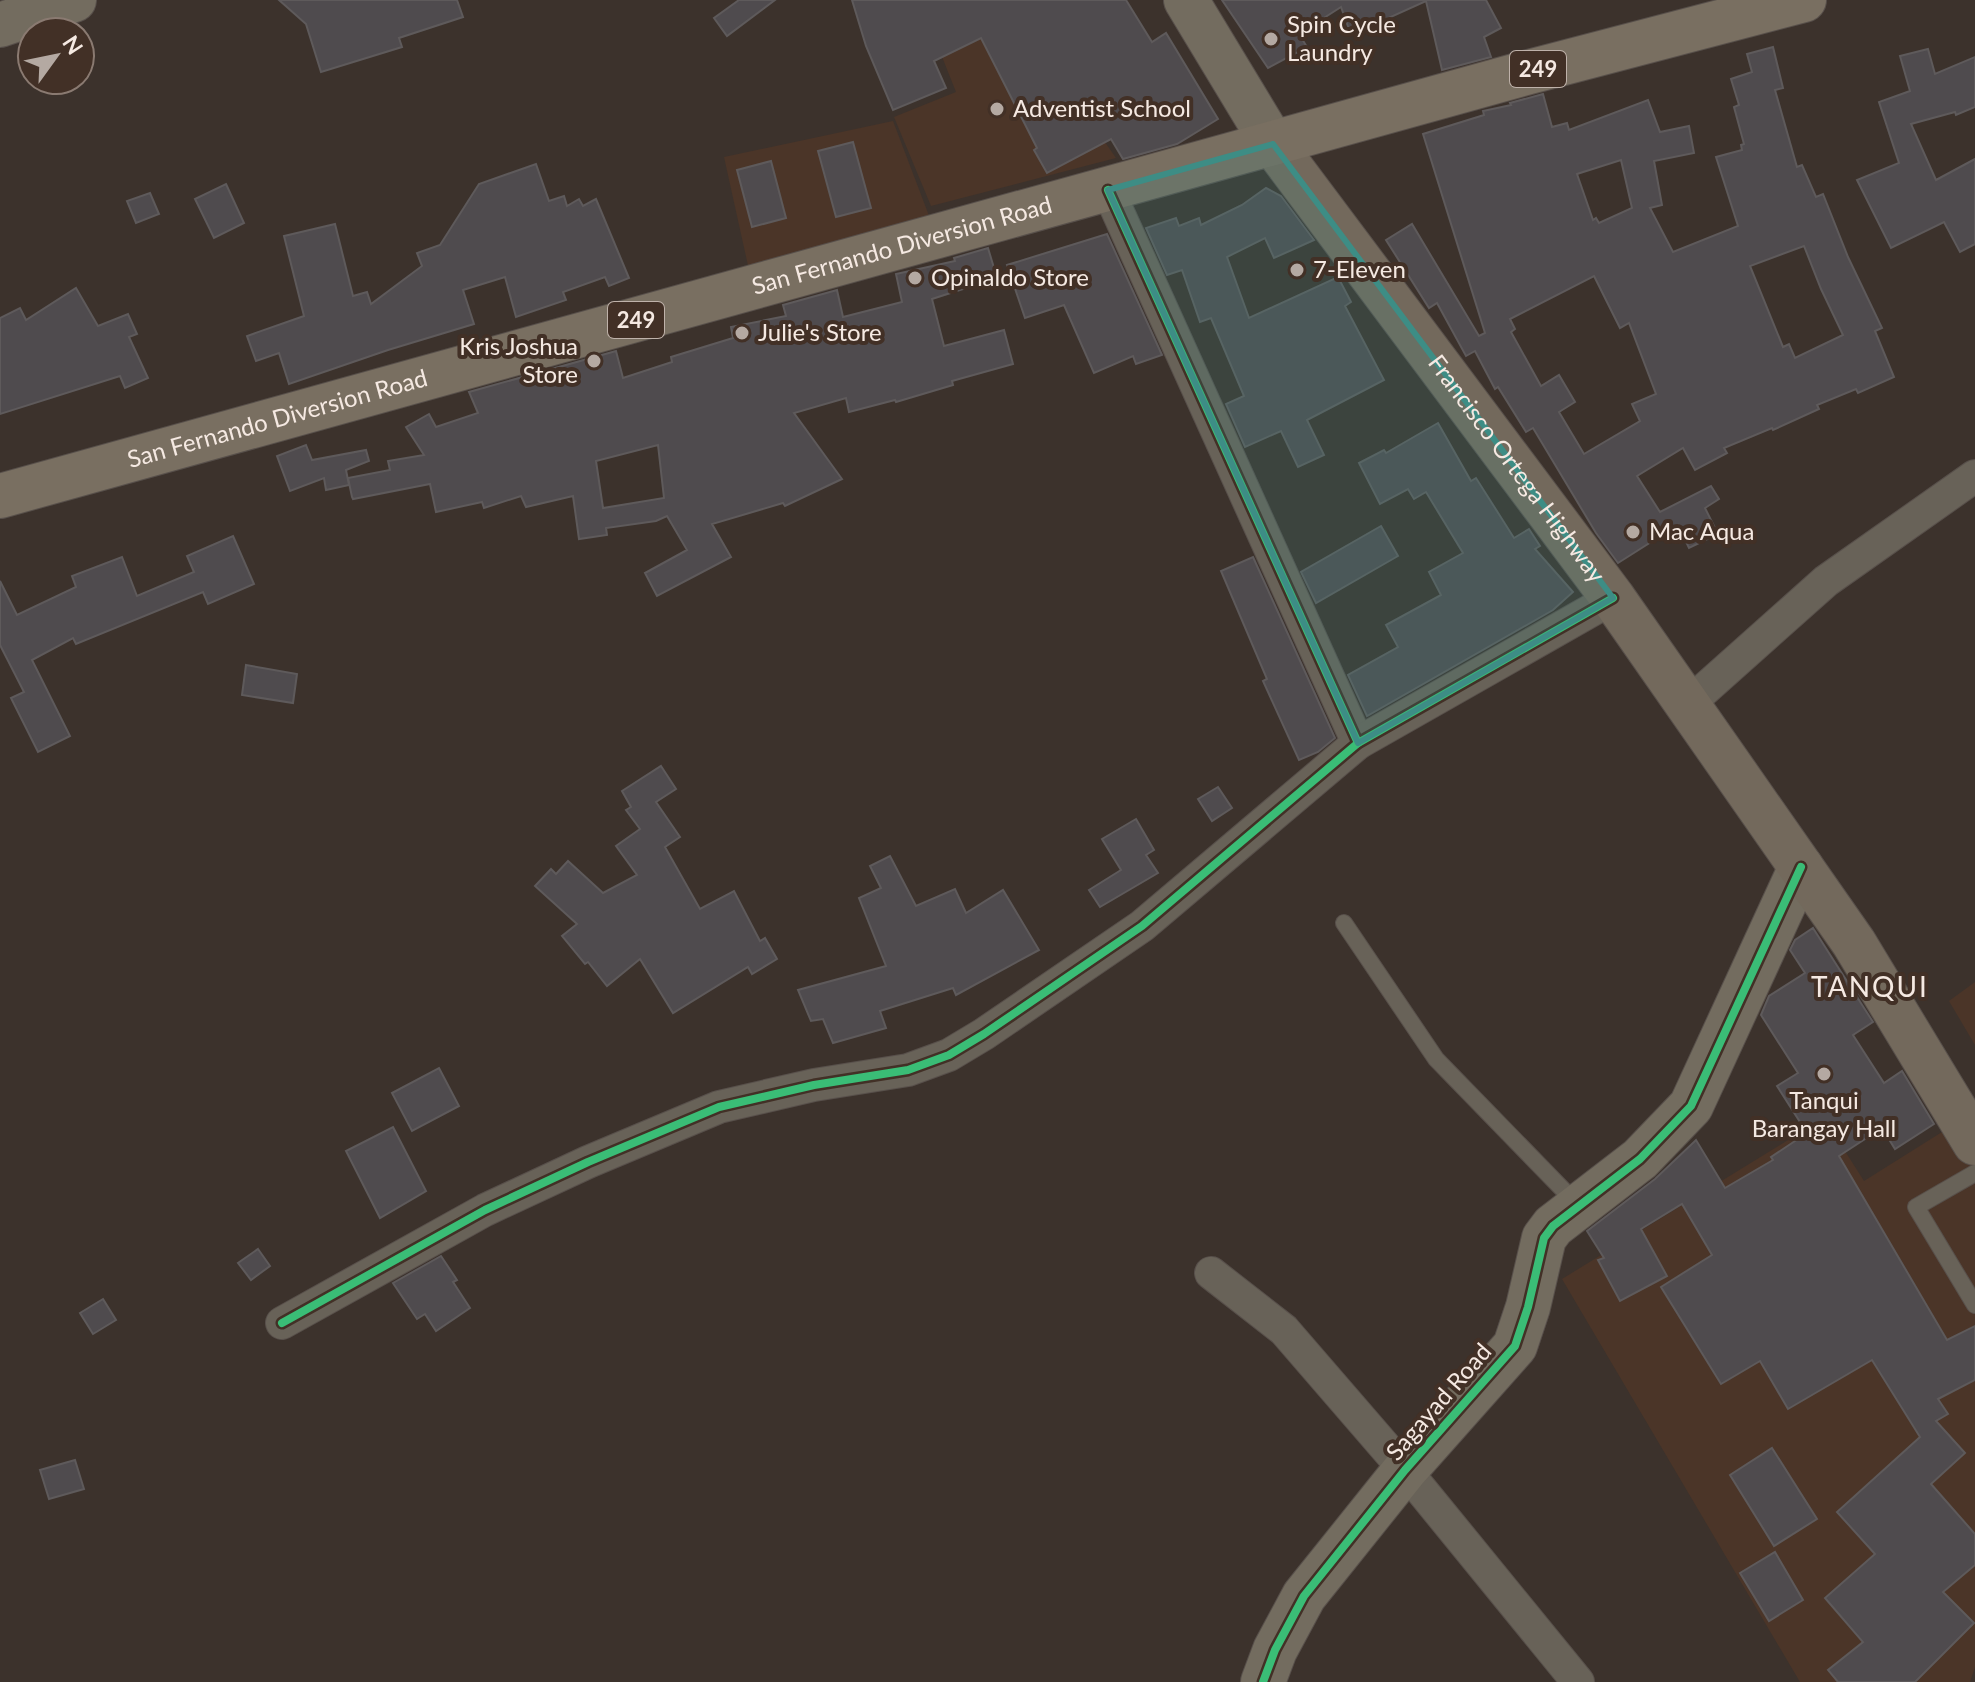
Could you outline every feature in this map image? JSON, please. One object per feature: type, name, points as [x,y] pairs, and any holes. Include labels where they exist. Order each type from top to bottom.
[{"type":"highway","name":"San Fernando Diversion Road","points":[[0,496],[1529,72],[1804,0]]},
{"type":"main road","name":"Francisco Ortega Highway","points":[[1273,144],[1613,598],[1854,943],[1975,1143]]},
{"type":"street","points":[[0,25],[74,0]]},
{"type":"street","name":"Francisco Ortega Highway","points":[[1186,0],[1273,144]]},
{"type":"street","points":[[1108,190],[1358,743]]},
{"type":"street","points":[[1687,705],[1826,581],[1975,476]]},
{"type":"street","points":[[282,1323],[485,1210],[588,1162],[719,1107],[814,1085],[908,1070],[949,1055],[1142,926],[1358,743],[1613,598]]},
{"type":"street","name":"Sagayad Road","points":[[1263,1682],[1275,1650],[1304,1596],[1405,1470],[1515,1346],[1528,1307],[1544,1238],[1553,1226],[1640,1159],[1691,1106],[1801,867]]},
{"type":"street","points":[[1211,1273],[1284,1330],[1405,1470],[1578,1682]]},
{"type":"lane","points":[[1344,923],[1436,1059],[1579,1206]]},
{"type":"lane","points":[[1975,1173],[1916,1207],[1975,1305]]},
{"type":"highlighted area","points":[[1273,144],[1613,598],[1358,743],[1108,190]]},
{"type":"shaded area","name":"Adventist School","points":[[990,0],[1077,102],[1116,158],[931,206],[894,117],[956,92],[923,9]]},
{"type":"shaded area","points":[[893,121],[931,221],[749,270],[724,157]]},
{"type":"shaded area","points":[[1975,982],[1975,1045],[1949,1001]]},
{"type":"shaded area","points":[[1824,1118],[1864,1181],[1950,1127],[1975,1167],[1975,1667],[1970,1682],[1800,1682],[1562,1279]]},
{"type":"building","points":[[279,0],[457,0],[463,17],[399,38],[402,47],[321,72],[306,24]]},
{"type":"building","points":[[739,0],[775,0],[727,36],[714,18]]},
{"type":"building","points":[[852,0],[1126,0],[1152,42],[1166,33],[1218,119],[1177,144],[1123,159],[1111,139],[1047,173],[981,38],[934,61],[946,88],[893,110],[866,46]]},
{"type":"building","points":[[1222,0],[1486,0],[1501,28],[1484,37],[1491,57],[1442,70],[1426,1],[1351,35],[1341,7],[1299,34],[1307,47],[1268,68]]},
{"type":"building","points":[[1773,47],[1783,88],[1775,90],[1797,167],[1802,165],[1816,197],[1823,194],[1848,257],[1882,328],[1875,331],[1894,377],[1858,393],[1856,389],[1817,405],[1819,409],[1724,448],[1727,453],[1695,470],[1683,448],[1637,476],[1660,512],[1711,486],[1719,499],[1705,508],[1718,534],[1689,548],[1678,525],[1618,563],[1596,533],[1533,428],[1526,432],[1498,387],[1495,389],[1475,351],[1466,356],[1437,303],[1429,308],[1386,240],[1412,224],[1479,336],[1485,333],[1423,134],[1484,115],[1483,111],[1543,94],[1552,127],[1567,123],[1569,130],[1648,100],[1660,132],[1689,126],[1694,153],[1654,161],[1662,205],[1650,208],[1673,252],[1738,226],[1716,157],[1742,150],[1741,145],[1744,144],[1734,107],[1739,105],[1731,79],[1752,72],[1747,54]],"holes":[[[1621,160],[1632,208],[1599,223],[1596,218],[1593,220],[1577,174]],[[1804,246],[1843,335],[1795,358],[1789,344],[1783,347],[1750,266]],[[1594,276],[1620,328],[1629,323],[1656,394],[1632,404],[1640,421],[1584,454],[1559,412],[1575,402],[1559,375],[1541,386],[1511,332],[1515,329],[1510,319]]]},
{"type":"building","points":[[1928,49],[1935,74],[1975,57],[1975,107],[1956,115],[1955,112],[1911,124],[1936,180],[1975,159],[1975,244],[1960,252],[1944,222],[1891,248],[1857,180],[1899,163],[1879,102],[1910,91],[1900,56]]},
{"type":"building","points":[[853,142],[871,208],[836,217],[818,151]]},
{"type":"building","points":[[771,161],[786,218],[752,227],[737,170]]},
{"type":"building","points":[[536,164],[549,201],[564,196],[567,206],[579,199],[583,206],[596,199],[629,278],[609,286],[605,277],[563,292],[566,300],[516,317],[505,277],[463,290],[474,324],[289,384],[279,353],[256,361],[247,336],[304,316],[284,236],[335,224],[353,296],[367,292],[371,304],[422,266],[417,253],[440,245],[479,184]]},
{"type":"building","points":[[226,184],[244,223],[214,238],[195,199]]},
{"type":"building","points":[[1266,188],[1281,196],[1314,240],[1274,258],[1265,238],[1227,257],[1249,318],[1338,277],[1351,302],[1345,306],[1384,380],[1307,420],[1324,455],[1298,467],[1281,431],[1245,447],[1226,404],[1244,396],[1211,318],[1200,322],[1182,270],[1167,275],[1146,228],[1176,218],[1179,226],[1199,218],[1201,225],[1242,205]]},
{"type":"building","points":[[150,193],[159,214],[136,223],[127,201]]},
{"type":"building","points":[[1107,234],[1162,355],[1136,364],[1133,356],[1094,373],[1064,305],[1025,318],[1007,265]]},
{"type":"building","points":[[988,248],[997,278],[932,299],[944,346],[1004,330],[1013,364],[952,381],[953,385],[896,402],[849,412],[846,398],[794,413],[842,479],[785,506],[783,503],[712,524],[731,557],[657,596],[645,573],[687,550],[667,516],[656,521],[606,528],[607,535],[579,539],[573,496],[526,507],[521,496],[484,508],[482,502],[436,512],[430,484],[352,497],[348,478],[390,470],[388,461],[424,455],[406,427],[429,414],[436,427],[478,413],[469,392],[616,351],[623,378],[672,362],[671,357],[733,338],[731,327],[786,316],[783,305],[837,290],[843,317],[902,302],[896,274],[955,261],[954,258]],"holes":[[[658,445],[664,498],[603,508],[596,461]]]},
{"type":"building","points":[[76,288],[98,326],[128,314],[137,334],[129,337],[148,378],[125,388],[120,376],[0,414],[0,318],[20,308],[26,320]]},
{"type":"building","points":[[1438,423],[1471,481],[1476,478],[1514,538],[1529,529],[1540,546],[1535,549],[1573,592],[1553,610],[1367,716],[1348,675],[1398,647],[1386,625],[1441,595],[1429,572],[1463,553],[1426,492],[1414,499],[1408,489],[1380,504],[1359,463],[1384,450],[1386,453]]},
{"type":"building","points":[[306,445],[312,460],[366,450],[369,461],[346,470],[349,485],[326,490],[324,478],[290,491],[277,456]]},
{"type":"building","points":[[1381,526],[1398,556],[1316,603],[1301,572]]},
{"type":"building","points":[[233,536],[254,584],[208,604],[203,592],[76,644],[73,638],[32,660],[70,736],[38,752],[11,698],[24,692],[0,645],[0,581],[17,615],[76,587],[72,576],[122,557],[137,596],[194,572],[187,556]]},
{"type":"building","points":[[1253,557],[1335,738],[1318,752],[1299,760],[1263,681],[1267,679],[1221,571]]},
{"type":"building","points":[[246,665],[297,674],[293,703],[242,695]]},
{"type":"building","points":[[661,766],[676,789],[656,802],[680,837],[665,847],[700,909],[734,891],[760,941],[765,938],[777,959],[752,974],[748,967],[673,1013],[640,959],[607,986],[562,936],[577,924],[535,886],[551,869],[556,874],[568,861],[603,893],[637,875],[616,846],[640,829],[626,810],[631,807],[622,791]]},
{"type":"building","points":[[1218,787],[1232,808],[1212,821],[1198,799]]},
{"type":"building","points":[[1136,819],[1154,850],[1146,855],[1158,873],[1100,907],[1089,890],[1121,870],[1102,839]]},
{"type":"building","points":[[890,856],[916,906],[955,889],[966,913],[1003,890],[1039,950],[956,995],[953,988],[880,1011],[886,1028],[833,1043],[823,1019],[811,1021],[798,990],[886,966],[859,898],[881,888],[870,866]]},
{"type":"building","points":[[1813,928],[1873,1022],[1853,1035],[1884,1083],[1902,1071],[1934,1124],[1895,1149],[1882,1128],[1839,1156],[1947,1340],[1975,1326],[1975,1380],[1938,1399],[1948,1414],[1936,1421],[1965,1453],[1931,1484],[1975,1534],[1975,1565],[1943,1592],[1974,1623],[1915,1682],[1838,1682],[1828,1670],[1863,1642],[1825,1598],[1875,1554],[1837,1512],[1920,1437],[1872,1360],[1788,1409],[1760,1361],[1721,1384],[1661,1287],[1712,1255],[1682,1204],[1641,1229],[1667,1276],[1620,1301],[1598,1260],[1604,1258],[1587,1231],[1655,1179],[1696,1140],[1725,1188],[1773,1160],[1771,1157],[1807,1133],[1777,1086],[1798,1073],[1761,1015],[1769,996],[1805,973],[1790,950],[1795,940]]},
{"type":"building","points":[[439,1068],[459,1106],[412,1131],[392,1093]]},
{"type":"building","points":[[393,1127],[426,1191],[380,1218],[346,1151]]},
{"type":"building","points":[[258,1249],[270,1266],[251,1280],[238,1263]]},
{"type":"building","points":[[441,1256],[470,1308],[436,1331],[425,1314],[417,1319],[393,1283]]},
{"type":"building","points":[[103,1299],[116,1320],[93,1334],[80,1313]]},
{"type":"building","points":[[1772,1448],[1817,1519],[1774,1546],[1730,1475]]},
{"type":"building","points":[[75,1460],[84,1489],[49,1499],[40,1470]]},
{"type":"building","points":[[1775,1552],[1803,1600],[1769,1621],[1740,1573]]},
{"type":"cycle path","points":[[1108,190],[1358,743]]},
{"type":"cycle path","points":[[282,1323],[485,1210],[588,1162],[719,1107],[814,1085],[908,1070],[949,1055],[1142,926],[1358,743],[1613,598]]},
{"type":"cycle path","points":[[1263,1682],[1275,1650],[1304,1596],[1405,1470],[1515,1346],[1528,1307],[1544,1238],[1553,1226],[1640,1159],[1691,1106],[1801,867]]},
{"type":"place","name":"Spin Cycle Laundry","points":[[1271,39]]},
{"type":"place","name":"Adventist School","points":[[997,109]]},
{"type":"place","name":"7-Eleven","points":[[1297,270]]},
{"type":"place","name":"Opinaldo Store","points":[[915,278]]},
{"type":"place","name":"Julie's Store","points":[[742,333]]},
{"type":"place","name":"Kris Joshua Store","points":[[594,361]]},
{"type":"place","name":"Mac Aqua","points":[[1633,532]]},
{"type":"place","name":"Tanqui Barangay Hall","points":[[1824,1074]]},
{"type":"district","name":"TANQUI","points":[[1870,987]]}]
